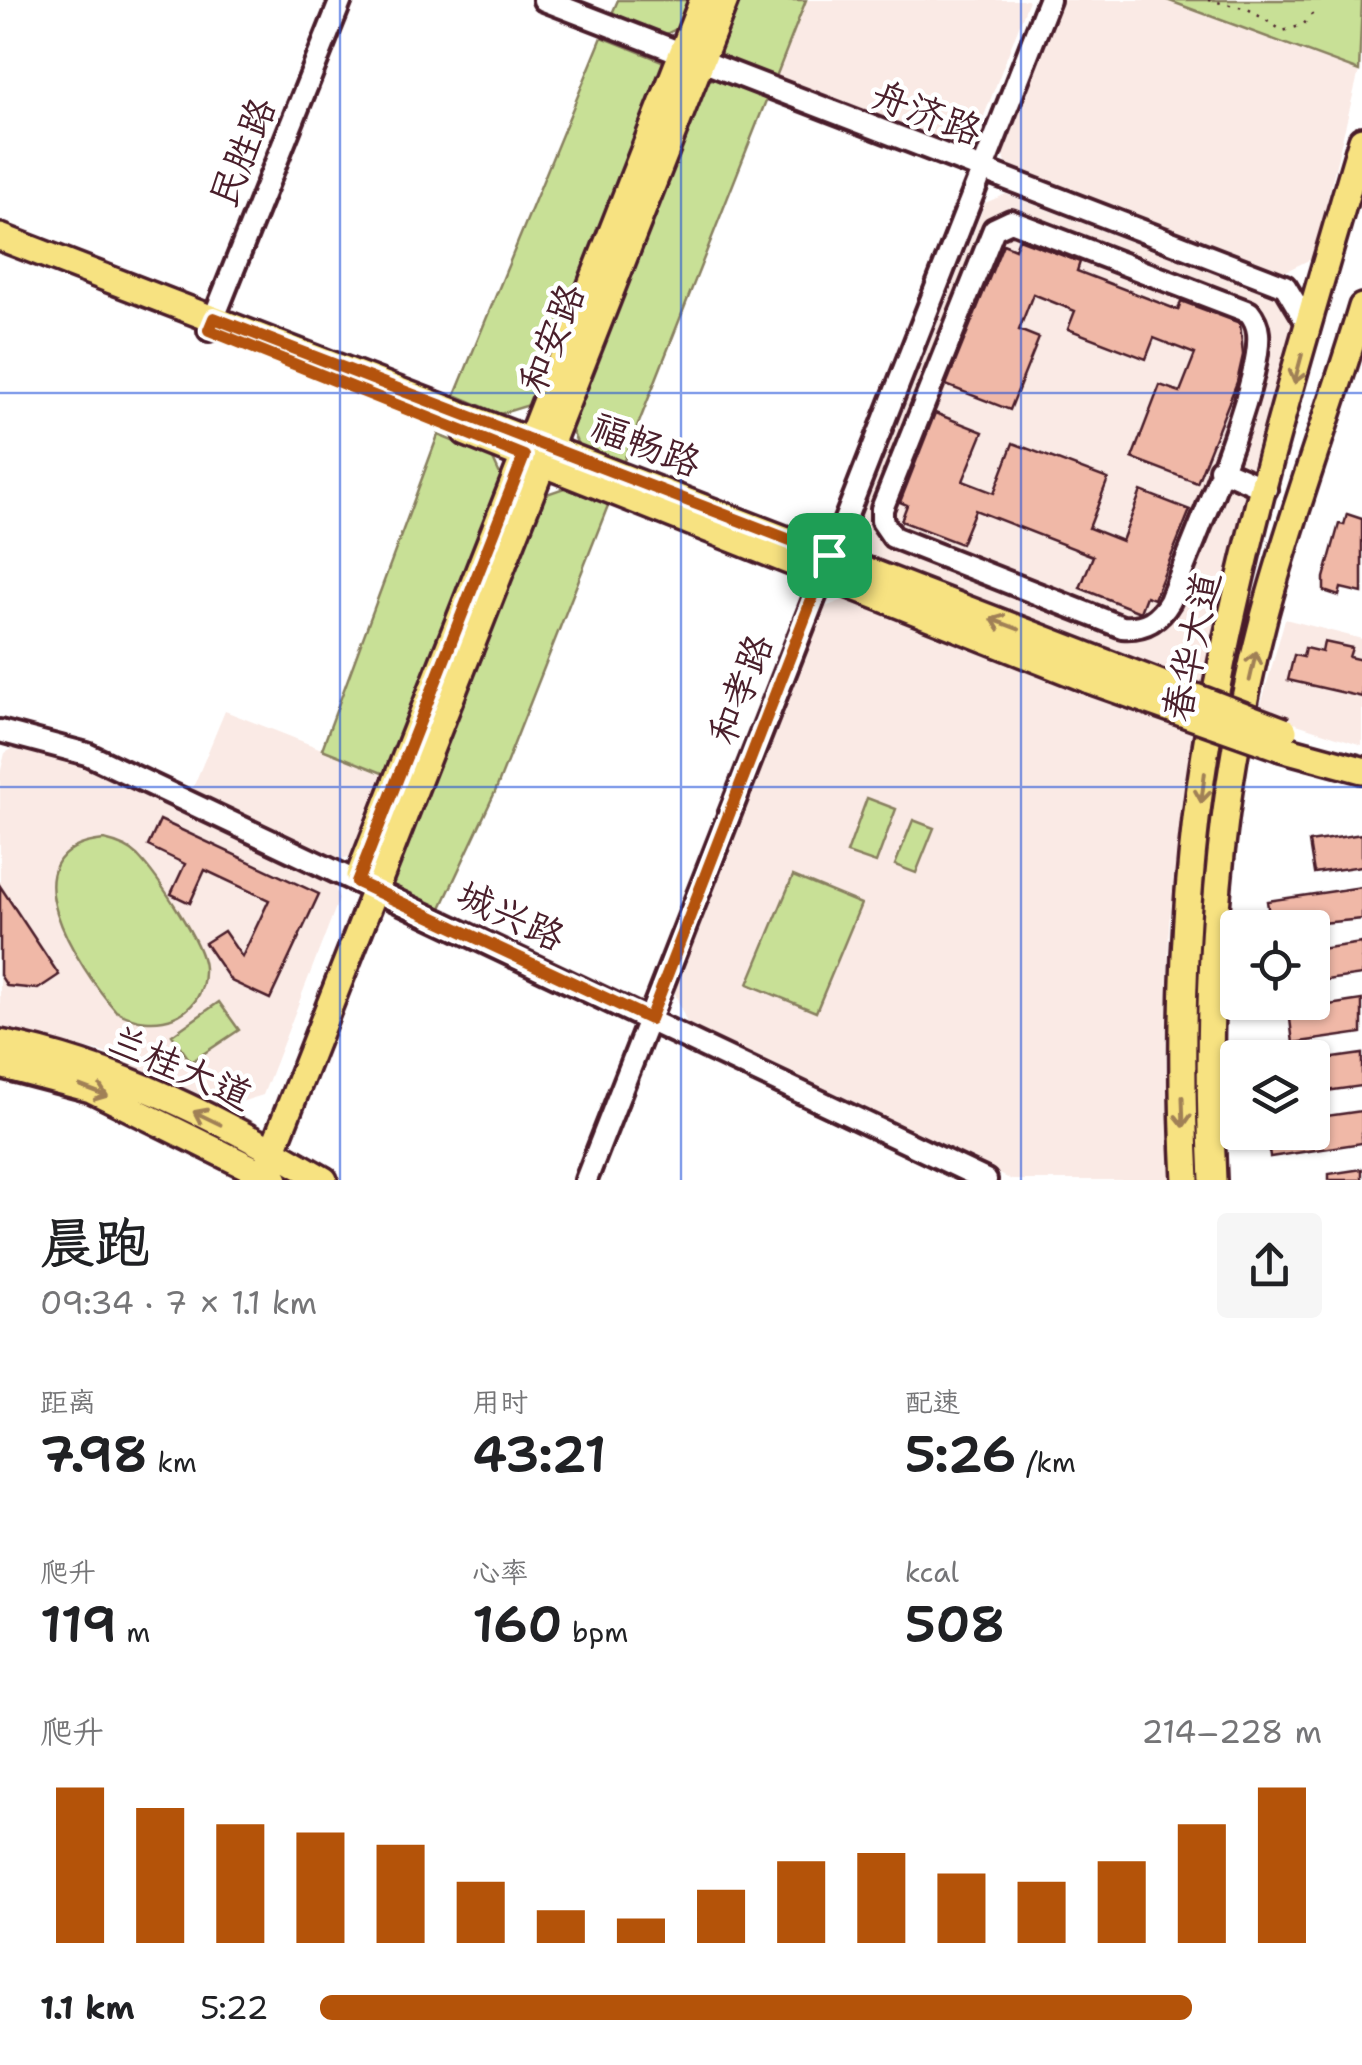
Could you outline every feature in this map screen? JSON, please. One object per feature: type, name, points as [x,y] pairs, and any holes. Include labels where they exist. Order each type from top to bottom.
[{"type":"main road","name":"和安路","points":[[692,57],[704,0]]},
{"type":"main road","name":"和安路","points":[[260,1167],[365,885],[692,57],[724,0]]},
{"type":"main road","name":"春华大道","points":[[1186,1180],[1182,1061],[1185,925],[1212,715],[1266,488],[1362,140]]},
{"type":"main road","name":"福畅路","points":[[0,237],[211,324],[1093,670],[1283,740]]},
{"type":"main road","name":"福畅路","points":[[0,252],[211,324]]},
{"type":"main road","name":"春华大道","points":[[1212,1180],[1210,1060],[1216,926],[1239,727],[1298,496],[1361,312]]},
{"type":"main road","points":[[1283,740],[1362,754]]},
{"type":"main road","points":[[1283,740],[1362,770]]},
{"type":"main road","name":"兰桂大道","points":[[0,1043],[97,1068],[260,1167]]},
{"type":"main road","name":"兰桂大道","points":[[0,1065],[92,1089],[260,1167],[324,1180]]},
{"type":"street","name":"民胜路","points":[[211,324],[340,0]]},
{"type":"street","name":"舟济路","points":[[544,0],[1285,286]]},
{"type":"street","name":"和孝路","points":[[586,1180],[1049,0]]},
{"type":"street","points":[[1011,221],[1249,312],[1256,321],[1258,350],[1220,469],[1163,613],[1144,626],[1122,627],[893,538],[885,530],[882,509],[927,398],[994,229],[1011,221]]},
{"type":"street","points":[[1309,326],[1299,303],[1285,286],[1305,280],[1325,266]]},
{"type":"street","points":[[896,386],[927,398]]},
{"type":"street","points":[[1220,469],[1266,488]]},
{"type":"street","name":"城兴路","points":[[0,731],[87,754],[986,1180]]},
{"type":"path","points":[[1208,0],[1248,10],[1283,31],[1303,25],[1316,8]]},
{"type":"shaded area","points":[[806,0],[1029,0],[979,129],[945,144],[776,77]]},
{"type":"shaded area","points":[[1059,0],[1167,0],[1359,71],[1313,258],[1284,272],[1010,171],[1000,150]]},
{"type":"shaded area","points":[[1006,194],[1277,297],[1294,325],[1204,687],[869,557],[856,530],[985,203]]},
{"type":"shaded area","points":[[854,596],[1197,733],[1169,923],[1166,1061],[1172,1180],[1012,1180],[688,1026],[674,991],[825,607]]},
{"type":"shaded area","points":[[1285,619],[1362,639],[1362,745],[1259,712]]},
{"type":"shaded area","points":[[225,711],[390,776],[359,854],[338,860],[192,790]]},
{"type":"shaded area","points":[[19,745],[85,764],[333,881],[339,899],[263,1095],[228,1106],[102,1052],[0,1029],[0,774],[5,753]]},
{"type":"green space","points":[[618,0],[694,0],[684,25],[664,35],[611,16]]},
{"type":"green space","points":[[731,0],[806,0],[776,77],[722,56],[715,40]]},
{"type":"green space","points":[[1167,0],[1362,0],[1359,71]]},
{"type":"green space","points":[[602,37],[662,61],[668,73],[529,405],[500,414],[455,395]]},
{"type":"green space","points":[[715,78],[767,98],[623,463],[578,445],[566,417],[699,84]]},
{"type":"green space","points":[[438,435],[492,457],[503,481],[390,776],[322,749]]},
{"type":"green space","points":[[567,487],[609,503],[495,792],[440,910],[394,888],[387,870],[538,497]]},
{"type":"green space","points":[[867,798],[896,809],[876,863],[847,853]]},
{"type":"green space","points":[[913,820],[934,828],[916,873],[895,865]]},
{"type":"green space","points":[[104,840],[131,850],[146,865],[177,910],[202,957],[202,985],[196,999],[174,1017],[145,1021],[116,1011],[84,968],[57,913],[52,887],[57,865],[73,848]]},
{"type":"green space","points":[[793,876],[861,904],[816,1012],[748,984]]},
{"type":"green space","points":[[219,1002],[239,1030],[191,1062],[172,1035]]},
{"type":"building","points":[[1019,239],[1080,262],[1077,271],[1178,310],[1181,301],[1240,323],[1243,355],[1237,382],[1197,483],[1132,458],[1160,385],[1180,392],[1195,354],[1154,338],[1146,359],[1068,329],[1075,311],[1033,294],[1019,330],[1039,338],[1010,410],[946,385],[1003,244],[1015,249]]},
{"type":"building","points":[[935,413],[983,432],[963,481],[994,493],[1013,443],[1108,479],[1089,528],[1122,541],[1141,491],[1190,510],[1154,599],[1146,596],[1140,612],[1080,588],[1093,556],[975,510],[961,544],[901,521],[907,505],[900,502]]},
{"type":"building","points":[[1347,514],[1362,519],[1362,593],[1341,588],[1339,596],[1324,591],[1324,578],[1339,524],[1344,525]]},
{"type":"building","points":[[1324,642],[1352,648],[1349,657],[1362,660],[1362,697],[1288,680],[1294,655],[1303,657],[1305,648],[1322,652]]},
{"type":"building","points":[[160,820],[319,894],[270,999],[231,981],[205,943],[224,931],[242,957],[269,900],[205,870],[190,903],[171,894],[185,864],[148,846]]},
{"type":"building","points":[[1362,834],[1362,866],[1314,873],[1309,842]]},
{"type":"building","points":[[0,886],[59,975],[38,989],[7,986],[0,975]]},
{"type":"building","points":[[1362,887],[1362,919],[1330,922],[1330,910],[1268,910],[1267,901]]},
{"type":"building","points":[[1362,943],[1362,975],[1330,979],[1330,947]]},
{"type":"building","points":[[1362,1000],[1362,1033],[1293,1040],[1290,1020],[1330,1020],[1330,1005]]},
{"type":"building","points":[[1362,1054],[1362,1086],[1330,1090],[1330,1058]]},
{"type":"building","points":[[1362,1111],[1362,1143],[1330,1148],[1330,1115]]},
{"type":"building","points":[[1269,1150],[1316,1150],[1270,1157]]},
{"type":"building","points":[[1362,1169],[1362,1180],[1329,1180],[1329,1174]]},
{"type":"route","points":[[214,318],[829,555],[650,1019],[357,882],[524,456],[209,330],[214,318]]}]
